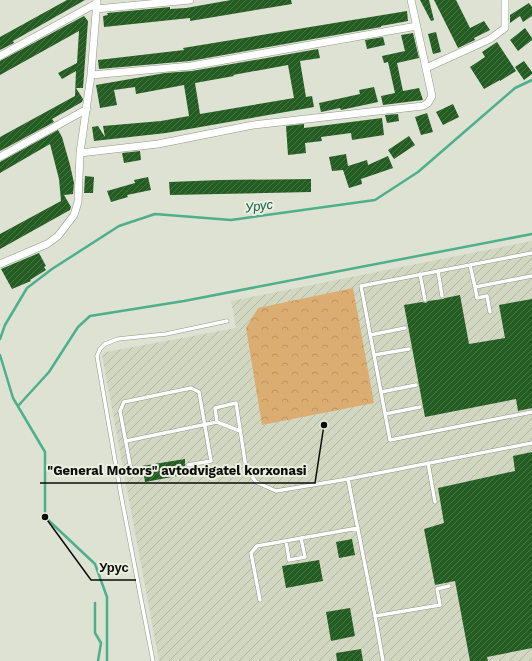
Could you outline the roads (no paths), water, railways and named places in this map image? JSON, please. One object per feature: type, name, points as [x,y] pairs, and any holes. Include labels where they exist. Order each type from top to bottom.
[{"type":"street","points":[[0,56],[97,4],[190,0]]},
{"type":"street","points":[[80,153],[158,144],[253,125],[423,106],[428,103],[432,96],[411,0]]},
{"type":"street","points":[[426,68],[490,39],[505,28],[505,0]]},
{"type":"street","points":[[0,264],[46,244],[58,236],[74,215],[78,202],[80,153],[91,75],[97,4]]},
{"type":"street","points":[[91,75],[191,66],[417,26]]},
{"type":"street","points":[[0,157],[87,109]]},
{"type":"lane","points":[[532,253],[361,286],[390,440],[532,412]]},
{"type":"lane","points":[[470,265],[477,298],[487,296],[490,312]]},
{"type":"lane","points":[[438,271],[442,296]]},
{"type":"lane","points":[[420,274],[425,300]]},
{"type":"lane","points":[[475,287],[532,276]]},
{"type":"lane","points":[[153,661],[96,361],[97,356],[100,349],[105,344],[118,340],[166,334],[227,321]]},
{"type":"lane","points":[[370,335],[405,328]]},
{"type":"lane","points":[[374,355],[409,349]]},
{"type":"lane","points":[[381,392],[416,385]]},
{"type":"lane","points":[[142,474],[132,475],[120,411],[124,402],[191,388],[199,392],[211,461],[188,465]]},
{"type":"lane","points":[[217,422],[215,408],[236,403],[246,468],[256,482],[276,491],[348,479],[532,443]]},
{"type":"lane","points":[[385,414],[420,407]]},
{"type":"lane","points":[[126,441],[217,422],[240,431]]},
{"type":"lane","points":[[428,463],[435,502]]},
{"type":"lane","points":[[348,479],[383,661]]},
{"type":"lane","points":[[260,600],[251,553],[257,546],[358,528]]},
{"type":"lane","points":[[286,541],[289,560],[305,558],[301,538]]},
{"type":"lane","points":[[375,616],[440,605],[437,590],[449,586]]},
{"type":"waterway","name":"Урус","points":[[0,339],[5,325],[27,288],[52,269],[119,226],[155,214],[231,220],[375,200],[418,172],[515,88],[532,80]]},
{"type":"waterway","points":[[18,406],[49,372],[78,327],[90,316],[184,301],[532,234]]},
{"type":"waterway","name":"Урус","points":[[0,355],[13,398],[45,452],[45,517],[95,564],[107,597],[107,661]]},
{"type":"waterway","points":[[95,603],[95,633],[101,643],[98,661]]},
{"type":"place","name":"\"General Motors\" avtodvigatel korxonasi","points":[[324,425]]},
{"type":"place","name":"Урус","points":[[45,517]]}]
